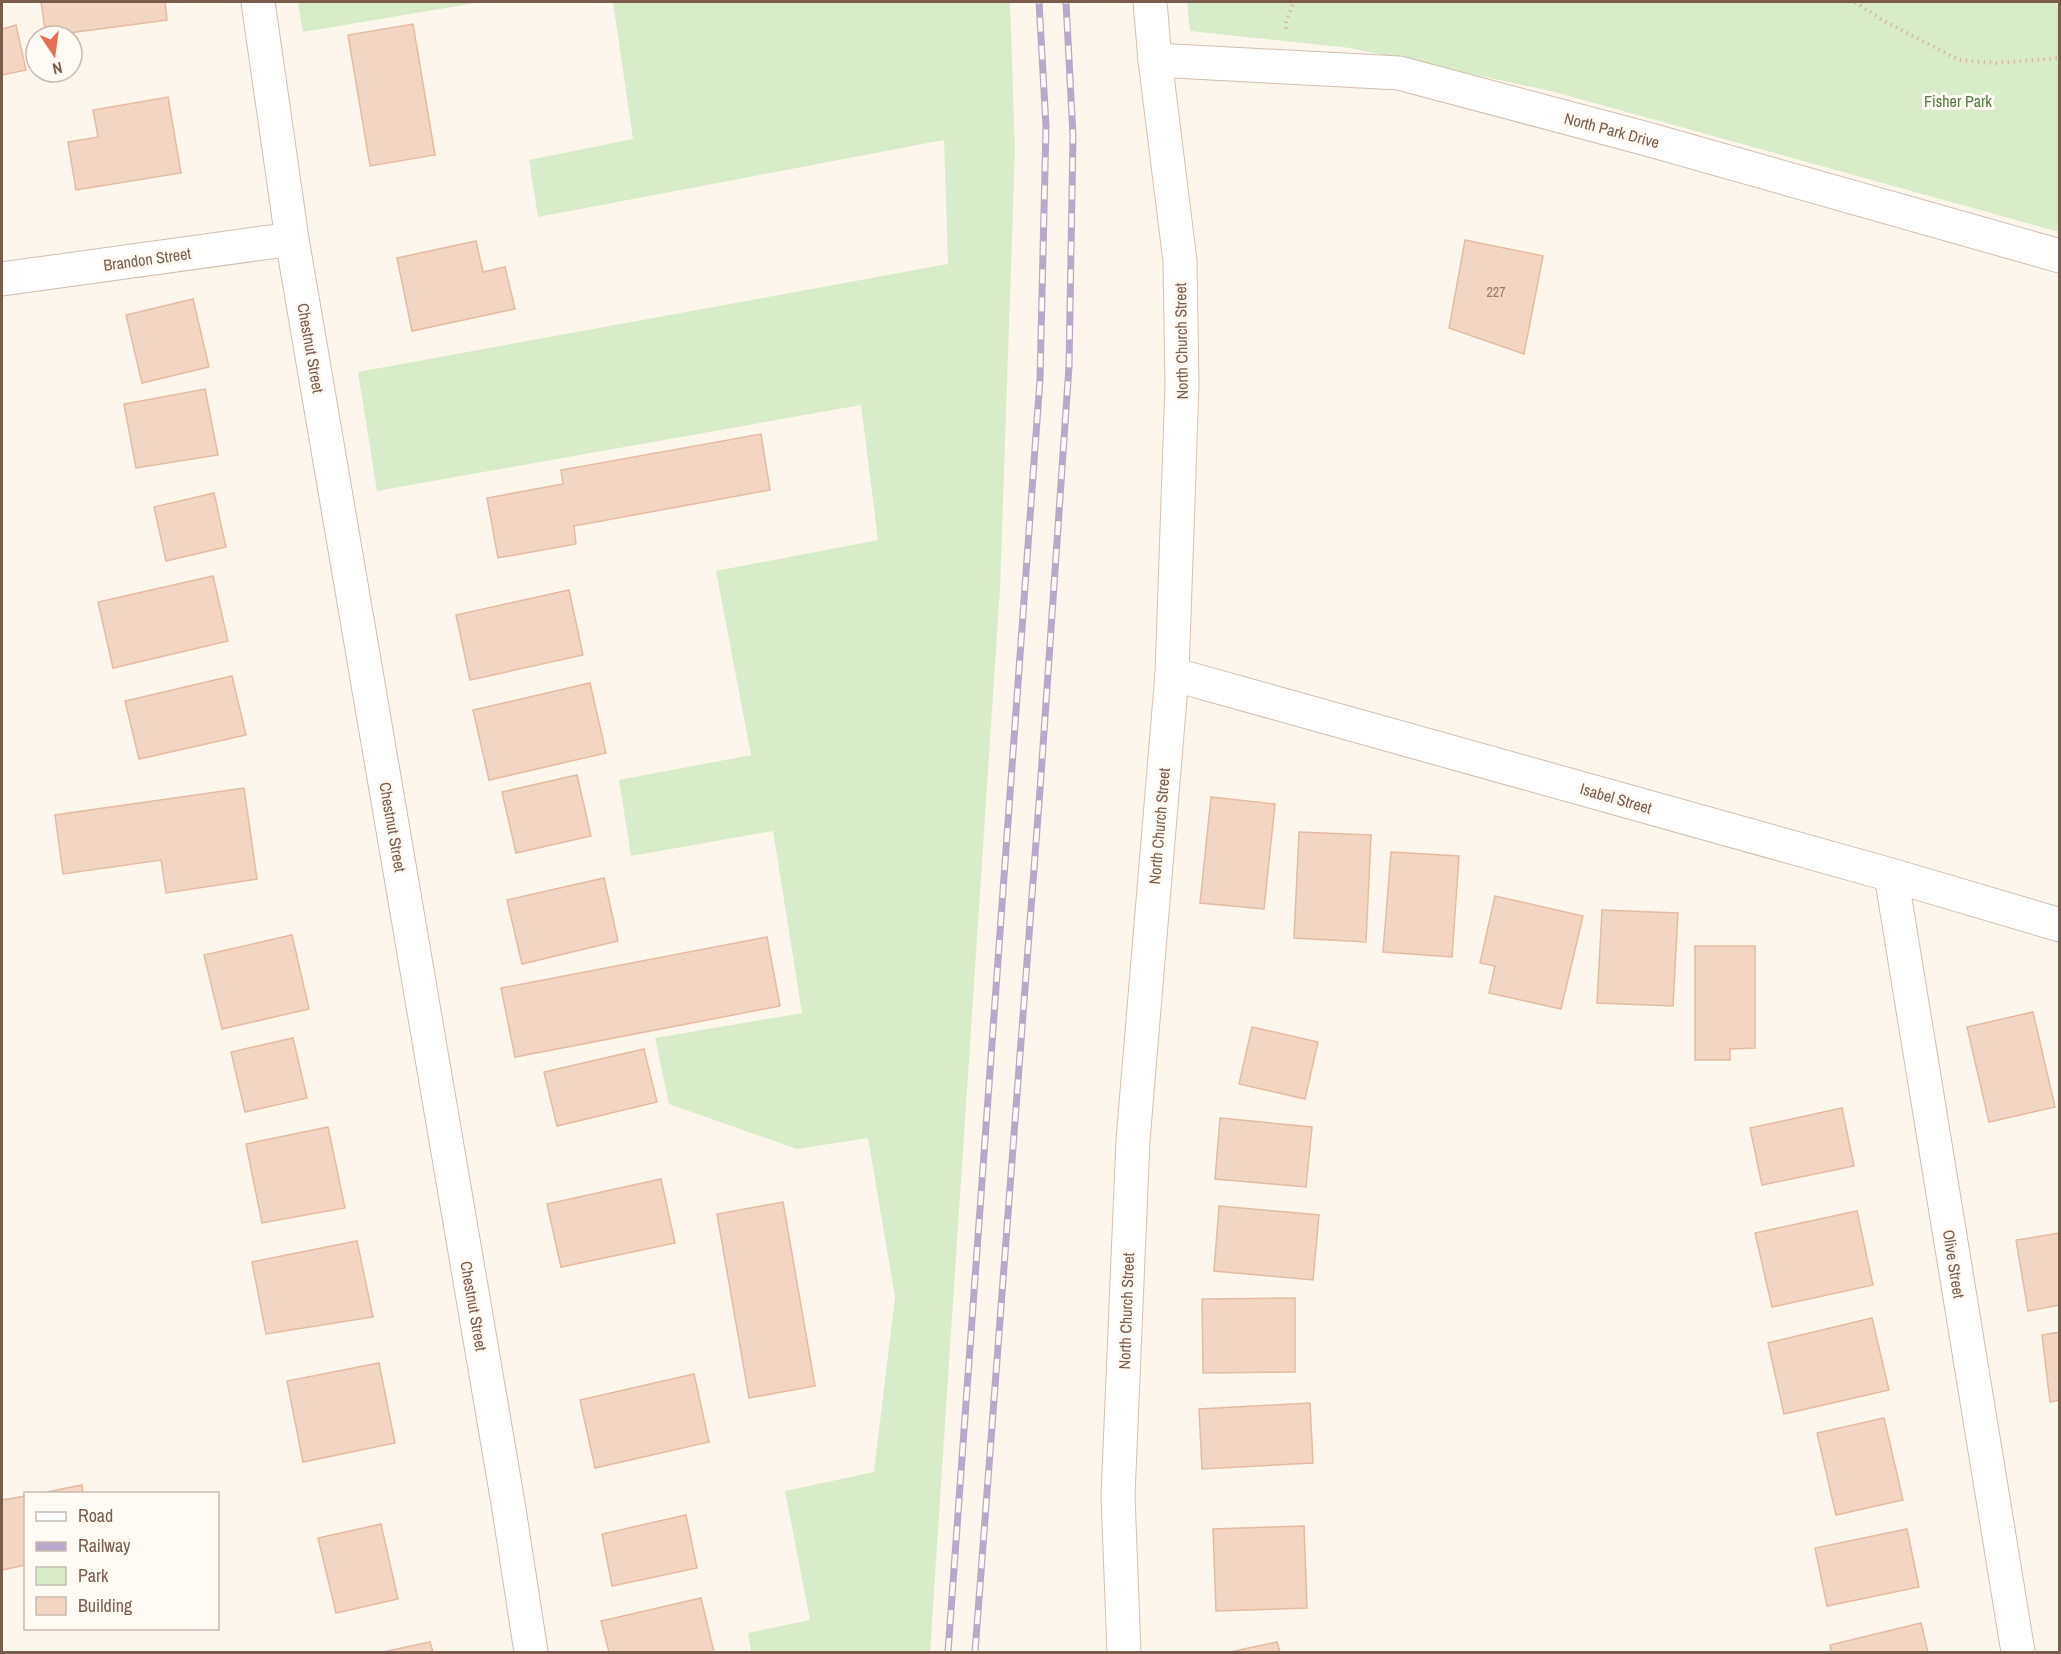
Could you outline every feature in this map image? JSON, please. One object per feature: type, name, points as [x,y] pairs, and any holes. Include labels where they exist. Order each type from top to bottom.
[{"type":"street","name":"Chestnut Street","points":[[258,2],[292,239],[508,1503],[531,1653]]},
{"type":"street","name":"North Church Street","points":[[1124,1653],[1118,1496],[1133,1140],[1172,674],[1182,385],[1180,261],[1150,2]]},
{"type":"street","name":"North Park Drive","points":[[1155,60],[1399,73],[1647,139],[2060,256]]},
{"type":"street","name":"Brandon Street","points":[[2,279],[292,239]]},
{"type":"street","name":"Isabel Street","points":[[1172,674],[1891,875],[2060,925]]},
{"type":"street","name":"Olive Street","points":[[1891,875],[2018,1653]]},
{"type":"path","points":[[1855,2],[1884,21],[1959,60],[1995,63],[2060,58]]},
{"type":"green space","points":[[298,2],[481,2],[303,32]]},
{"type":"green space","points":[[613,2],[1010,2],[1015,150],[1000,589],[930,1652],[751,1652],[748,1633],[810,1620],[785,1491],[874,1472],[895,1297],[868,1138],[797,1149],[669,1104],[655,1038],[802,1013],[773,831],[631,856],[619,780],[751,755],[716,571],[878,540],[861,405],[377,491],[358,372],[948,264],[944,140],[538,217],[529,160],[633,139]]},
{"type":"green space","name":"Fisher Park","points":[[1187,2],[2059,2],[2059,232],[1551,91],[1350,48],[1190,31]]},
{"type":"building","points":[[41,2],[165,2],[167,20],[84,31],[84,24],[44,24]]},
{"type":"building","points":[[413,24],[435,155],[370,166],[348,35]]},
{"type":"building","points":[[16,25],[24,70],[2,75],[2,29]]},
{"type":"building","points":[[168,97],[181,173],[76,190],[68,142],[98,137],[93,110]]},
{"type":"building","points":[[1465,240],[1543,256],[1524,354],[1449,328]]},
{"type":"building","points":[[476,241],[483,272],[505,267],[515,309],[412,331],[397,258]]},
{"type":"building","points":[[193,299],[209,367],[142,383],[126,315]]},
{"type":"building","points":[[205,389],[218,455],[136,468],[124,404]]},
{"type":"building","points":[[761,434],[770,490],[574,526],[576,544],[498,558],[487,498],[563,484],[561,470]]},
{"type":"building","points":[[214,493],[226,547],[166,561],[154,507]]},
{"type":"building","points":[[213,576],[228,641],[113,668],[98,602]]},
{"type":"building","points":[[569,590],[583,655],[470,680],[456,615]]},
{"type":"building","points":[[232,676],[246,735],[139,759],[125,701]]},
{"type":"building","points":[[590,683],[606,753],[489,780],[473,710]]},
{"type":"building","points":[[577,775],[591,836],[516,853],[502,792]]},
{"type":"building","points":[[244,788],[257,879],[166,893],[161,860],[63,874],[55,815]]},
{"type":"building","points":[[1211,797],[1275,804],[1264,909],[1200,903]]},
{"type":"building","points":[[1299,832],[1371,835],[1366,942],[1294,938]]},
{"type":"building","points":[[1391,852],[1459,856],[1452,957],[1383,952]]},
{"type":"building","points":[[604,878],[618,941],[522,964],[507,900]]},
{"type":"building","points":[[1495,896],[1583,916],[1561,1009],[1489,993],[1495,966],[1480,963]]},
{"type":"building","points":[[1602,910],[1678,913],[1673,1006],[1597,1003]]},
{"type":"building","points":[[292,935],[309,1009],[222,1029],[204,955]]},
{"type":"building","points":[[767,937],[780,1006],[515,1057],[501,988]]},
{"type":"building","points":[[1695,946],[1755,946],[1755,1048],[1730,1049],[1730,1060],[1695,1060]]},
{"type":"building","points":[[2033,1012],[2055,1107],[1989,1122],[1967,1027]]},
{"type":"building","points":[[1252,1027],[1318,1042],[1305,1099],[1239,1084]]},
{"type":"building","points":[[293,1038],[307,1098],[245,1112],[231,1052]]},
{"type":"building","points":[[644,1049],[657,1102],[557,1126],[544,1072]]},
{"type":"building","points":[[1842,1108],[1854,1166],[1762,1185],[1750,1128]]},
{"type":"building","points":[[1220,1118],[1312,1127],[1306,1187],[1215,1179]]},
{"type":"building","points":[[328,1127],[345,1208],[262,1223],[246,1144]]},
{"type":"building","points":[[661,1179],[675,1243],[561,1267],[547,1204]]},
{"type":"building","points":[[783,1202],[815,1386],[749,1398],[717,1214]]},
{"type":"building","points":[[1219,1206],[1319,1215],[1313,1280],[1214,1271]]},
{"type":"building","points":[[1857,1211],[1873,1285],[1772,1307],[1755,1233]]},
{"type":"building","points":[[2060,1233],[2060,1305],[2028,1311],[2016,1240]]},
{"type":"building","points":[[357,1241],[373,1317],[266,1334],[252,1262]]},
{"type":"building","points":[[1295,1298],[1295,1372],[1203,1373],[1202,1299]]},
{"type":"building","points":[[1872,1318],[1889,1390],[1784,1414],[1768,1343]]},
{"type":"building","points":[[2060,1332],[2060,1400],[2050,1402],[2042,1335]]},
{"type":"building","points":[[379,1363],[395,1443],[303,1462],[287,1381]]},
{"type":"building","points":[[694,1374],[709,1442],[595,1468],[580,1400]]},
{"type":"building","points":[[1310,1403],[1313,1463],[1202,1469],[1199,1409]]},
{"type":"building","points":[[1884,1418],[1903,1500],[1836,1515],[1817,1433]]},
{"type":"building","points":[[82,1485],[83,1492],[47,1492]]},
{"type":"building","points":[[24,1496],[24,1565],[2,1570],[2,1500]]},
{"type":"building","points":[[686,1515],[697,1568],[612,1586],[602,1534]]},
{"type":"building","points":[[381,1524],[398,1599],[336,1613],[318,1538]]},
{"type":"building","points":[[1304,1526],[1307,1608],[1216,1611],[1213,1529]]},
{"type":"building","points":[[1907,1529],[1919,1587],[1827,1606],[1815,1548]]},
{"type":"building","points":[[701,1598],[714,1652],[609,1652],[601,1621]]},
{"type":"building","points":[[1921,1623],[1928,1652],[1831,1652],[1830,1645]]},
{"type":"building","points":[[430,1642],[433,1652],[383,1652]]},
{"type":"building","points":[[1277,1642],[1280,1652],[1230,1652]]},
{"type":"railway","points":[[948,1652],[1040,379],[1046,126],[1039,2]]},
{"type":"railway","points":[[975,1652],[1041,776],[1069,366],[1073,136],[1066,2]]}]
